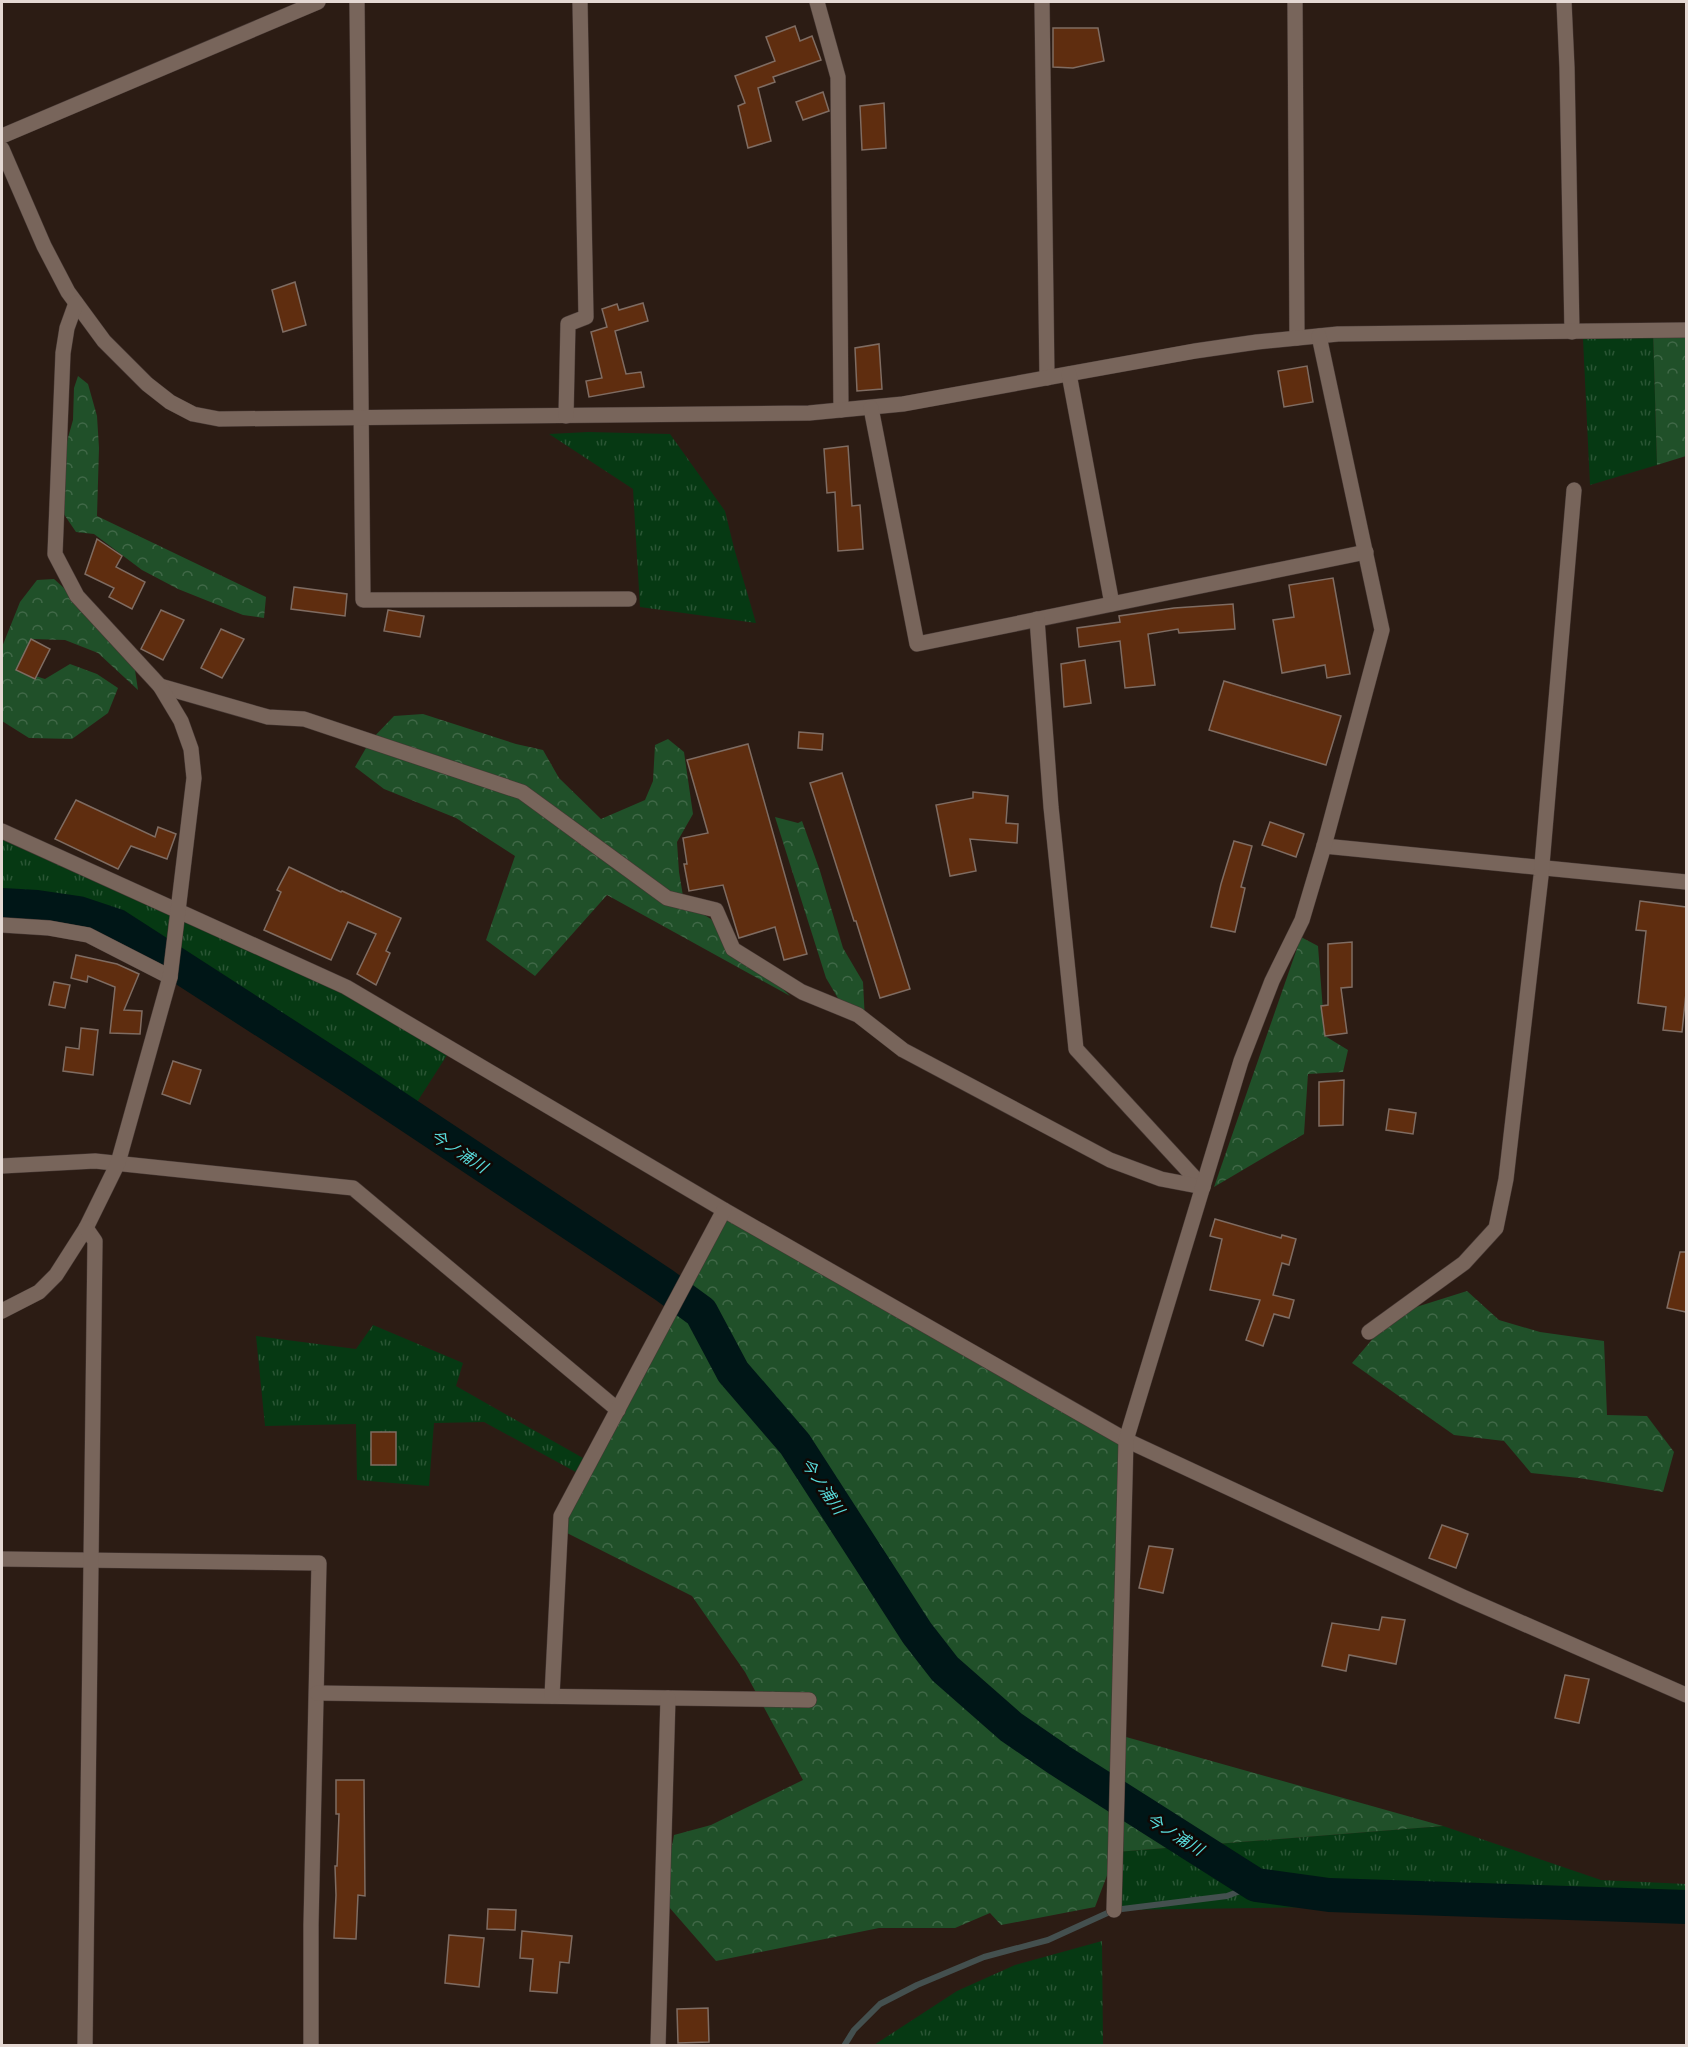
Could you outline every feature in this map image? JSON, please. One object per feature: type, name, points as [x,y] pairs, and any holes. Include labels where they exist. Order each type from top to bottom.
[{"type":"street","points":[[2,136],[318,2]]},
{"type":"street","points":[[357,2],[363,600],[629,599]]},
{"type":"street","points":[[566,416],[568,324],[586,317],[580,2]]},
{"type":"street","points":[[817,2],[838,77],[842,410]]},
{"type":"street","points":[[1042,2],[1047,378]]},
{"type":"street","points":[[1294,2],[1297,338]]},
{"type":"street","points":[[1564,2],[1568,80],[1572,332]]},
{"type":"street","points":[[2,149],[44,246],[68,292],[104,340],[147,384],[170,402],[193,414],[219,419],[762,414],[842,410],[903,404],[1195,351],[1338,334],[1686,330]]},
{"type":"street","points":[[2,1311],[39,1292],[56,1275],[86,1228],[118,1162],[170,977],[194,778],[188,739],[181,721],[160,686],[77,596],[55,554],[63,353],[66,328],[76,303]]},
{"type":"street","points":[[1114,1910],[1126,1440],[1241,1061],[1272,981],[1302,920],[1382,630],[1319,336]]},
{"type":"street","points":[[1069,374],[1112,604]]},
{"type":"street","points":[[871,408],[917,644],[1366,552]]},
{"type":"street","points":[[1369,1332],[1464,1263],[1496,1228],[1506,1179],[1542,868],[1574,490]]},
{"type":"street","points":[[1037,619],[1051,807],[1076,1049],[1203,1186]]},
{"type":"street","points":[[160,686],[268,717],[304,719],[522,792],[667,898],[716,910],[733,949],[802,992],[858,1015],[903,1050],[1110,1160],[1161,1179],[1203,1186]]},
{"type":"street","points":[[2,831],[346,987],[724,1210],[1126,1440],[1463,1597],[1686,1695]]},
{"type":"street","points":[[1324,846],[1686,882]]},
{"type":"street","points":[[2,925],[49,928],[88,935],[170,977]]},
{"type":"street","points":[[2,1166],[118,1162],[353,1188],[618,1410]]},
{"type":"street","points":[[552,1696],[561,1516],[724,1210]]},
{"type":"street","points":[[85,2046],[95,1241],[86,1228]]},
{"type":"street","points":[[2,1559],[319,1563],[311,1925],[311,2046]]},
{"type":"street","points":[[317,1693],[809,1700]]},
{"type":"street","points":[[658,2046],[668,1698]]},
{"type":"green space","points":[[1653,330],[1657,465],[1590,485],[1583,339]]},
{"type":"green space","points":[[1653,330],[1686,330],[1686,456],[1657,465]]},
{"type":"green space","points":[[78,376],[88,384],[97,416],[99,448],[97,516],[266,597],[264,618],[243,615],[178,589],[142,570],[94,534],[76,532],[57,504],[58,473],[73,420],[74,388]]},
{"type":"green space","points":[[588,432],[670,434],[725,511],[756,623],[640,607],[633,489],[549,434]]},
{"type":"green space","points":[[54,579],[96,617],[135,670],[138,690],[98,653],[65,640],[31,639],[16,670],[45,679],[70,664],[97,674],[118,688],[108,713],[72,739],[29,738],[2,721],[2,647],[20,602],[37,580]]},
{"type":"green space","points":[[423,714],[516,744],[543,750],[559,778],[601,819],[645,800],[653,781],[655,745],[668,739],[684,752],[693,814],[677,842],[684,902],[714,921],[790,996],[607,895],[535,976],[486,940],[515,856],[456,818],[384,789],[355,767],[370,741],[394,716]]},
{"type":"green space","points":[[775,817],[798,823],[802,821],[843,948],[863,982],[865,1021],[845,1010],[826,978]]},
{"type":"green space","points":[[2,834],[305,969],[451,1049],[403,1124],[289,1048],[205,999],[86,935],[2,925]]},
{"type":"green space","points":[[1301,937],[1318,946],[1325,1036],[1348,1050],[1343,1072],[1308,1074],[1304,1134],[1214,1187]]},
{"type":"green space","points":[[724,1210],[1126,1440],[1119,1735],[1443,1826],[1116,1852],[1095,1907],[1001,1925],[990,1913],[955,1928],[879,1928],[716,1961],[662,1899],[674,1835],[711,1825],[803,1780],[745,1672],[692,1596],[561,1530]]},
{"type":"green space","points":[[1467,1291],[1499,1320],[1540,1332],[1604,1341],[1607,1415],[1647,1416],[1674,1452],[1663,1492],[1579,1478],[1531,1473],[1504,1441],[1454,1435],[1352,1363],[1394,1314]]},
{"type":"green space","points":[[373,1325],[463,1363],[456,1386],[590,1462],[583,1476],[484,1422],[434,1423],[429,1486],[357,1480],[356,1424],[265,1426],[256,1336],[356,1349]]},
{"type":"green space","points":[[1443,1826],[1601,1880],[1686,1884],[1686,1911],[1484,1912],[1318,1907],[1114,1910],[1116,1852]]},
{"type":"green space","points":[[1102,1941],[1103,2045],[874,2045],[957,1991],[1015,1965]]},
{"type":"building","points":[[795,26],[800,41],[812,36],[821,60],[773,77],[775,82],[758,88],[771,141],[748,148],[738,106],[745,103],[735,76],[775,61],[766,37]]},
{"type":"building","points":[[1053,28],[1098,28],[1104,61],[1073,68],[1053,67]]},
{"type":"building","points":[[823,92],[829,111],[803,120],[796,102]]},
{"type":"building","points":[[884,103],[886,148],[862,150],[860,106]]},
{"type":"building","points":[[295,282],[306,325],[283,332],[272,290]]},
{"type":"building","points":[[643,303],[648,321],[615,331],[626,374],[641,372],[644,387],[589,397],[586,381],[602,378],[591,332],[607,327],[602,309],[617,304],[619,310]]},
{"type":"building","points":[[879,344],[882,389],[857,391],[855,348]]},
{"type":"building","points":[[1307,366],[1313,402],[1284,407],[1278,371]]},
{"type":"building","points":[[848,446],[852,506],[860,505],[863,549],[838,551],[835,492],[827,493],[824,449]]},
{"type":"building","points":[[97,539],[122,556],[116,567],[145,582],[132,609],[109,597],[114,588],[85,574]]},
{"type":"building","points":[[1333,578],[1350,674],[1327,678],[1325,665],[1282,673],[1273,620],[1294,617],[1289,585]]},
{"type":"building","points":[[294,587],[347,594],[345,616],[291,609]]},
{"type":"building","points":[[1233,604],[1235,629],[1179,633],[1178,629],[1148,634],[1155,685],[1125,688],[1120,641],[1079,647],[1077,628],[1120,622],[1119,616],[1174,608]]},
{"type":"building","points":[[161,610],[184,620],[163,660],[141,649]]},
{"type":"building","points":[[388,610],[424,616],[420,637],[384,631]]},
{"type":"building","points":[[221,629],[244,639],[222,678],[201,668]]},
{"type":"building","points":[[31,639],[50,649],[35,679],[16,670]]},
{"type":"building","points":[[1085,660],[1091,703],[1064,707],[1061,664]]},
{"type":"building","points":[[1224,681],[1341,716],[1326,765],[1209,730]]},
{"type":"building","points":[[799,732],[823,734],[822,750],[798,748]]},
{"type":"building","points":[[748,744],[807,954],[784,960],[775,927],[739,938],[723,885],[689,891],[684,864],[687,864],[683,838],[708,833],[687,760]]},
{"type":"building","points":[[842,773],[910,989],[880,998],[810,783]]},
{"type":"building","points":[[973,792],[1008,796],[1006,823],[1018,824],[1017,843],[970,839],[976,871],[950,876],[936,805],[973,798]]},
{"type":"building","points":[[76,800],[155,837],[158,827],[176,834],[167,859],[131,846],[118,869],[55,839]]},
{"type":"building","points":[[1270,822],[1304,834],[1296,857],[1262,845]]},
{"type":"building","points":[[1234,841],[1252,846],[1241,887],[1245,888],[1235,932],[1211,927]]},
{"type":"building","points":[[289,867],[401,918],[386,951],[390,953],[376,985],[357,974],[376,934],[348,922],[331,960],[264,930],[281,892],[277,890]]},
{"type":"building","points":[[1640,901],[1686,907],[1686,993],[1682,1032],[1663,1030],[1666,1007],[1638,1003],[1646,931],[1636,930]]},
{"type":"building","points":[[1352,942],[1352,987],[1341,988],[1347,1033],[1325,1036],[1321,1006],[1328,1005],[1328,944]]},
{"type":"building","points":[[76,955],[117,964],[139,974],[124,1010],[142,1011],[140,1034],[110,1033],[115,987],[88,976],[87,982],[71,978]]},
{"type":"building","points":[[54,982],[70,985],[65,1008],[49,1005]]},
{"type":"building","points":[[81,1028],[98,1030],[93,1075],[63,1071],[66,1047],[79,1049]]},
{"type":"building","points":[[173,1061],[201,1070],[190,1104],[162,1094]]},
{"type":"building","points":[[1344,1080],[1343,1125],[1319,1126],[1319,1082]]},
{"type":"building","points":[[1389,1109],[1416,1113],[1413,1134],[1386,1130]]},
{"type":"building","points":[[1215,1219],[1281,1238],[1282,1235],[1296,1239],[1289,1265],[1282,1263],[1273,1295],[1294,1300],[1289,1318],[1274,1314],[1263,1346],[1246,1340],[1260,1300],[1210,1290],[1222,1239],[1210,1236]]},
{"type":"building","points":[[1680,1252],[1686,1252],[1686,1312],[1667,1308]]},
{"type":"building","points":[[371,1432],[396,1432],[396,1465],[371,1465]]},
{"type":"building","points":[[1442,1525],[1468,1534],[1456,1568],[1429,1558]]},
{"type":"building","points":[[1149,1546],[1173,1549],[1163,1593],[1139,1588]]},
{"type":"building","points":[[1382,1617],[1405,1620],[1396,1664],[1349,1655],[1346,1671],[1322,1666],[1332,1623],[1379,1630]]},
{"type":"building","points":[[1565,1675],[1589,1679],[1579,1723],[1555,1718]]},
{"type":"building","points":[[336,1780],[364,1780],[365,1896],[358,1895],[356,1939],[334,1938],[335,1866],[337,1866],[339,1814],[336,1814]]},
{"type":"building","points":[[488,1909],[516,1910],[515,1930],[487,1929]]},
{"type":"building","points":[[522,1931],[572,1936],[569,1963],[560,1962],[557,1993],[530,1991],[533,1959],[520,1958]]},
{"type":"building","points":[[449,1935],[484,1938],[479,1987],[445,1983]]},
{"type":"building","points":[[708,2008],[709,2042],[678,2043],[677,2009]]},
{"type":"waterway","name":"今ノ浦川","points":[[2,905],[78,913],[117,926],[348,1075],[701,1312],[733,1372],[795,1444],[917,1633],[945,1669],[1011,1727],[1256,1885],[1329,1895],[1686,1907]]},
{"type":"waterway","points":[[844,2046],[854,2030],[880,2004],[917,1985],[984,1957],[1048,1940],[1114,1910],[1227,1896],[1256,1885]]}]
